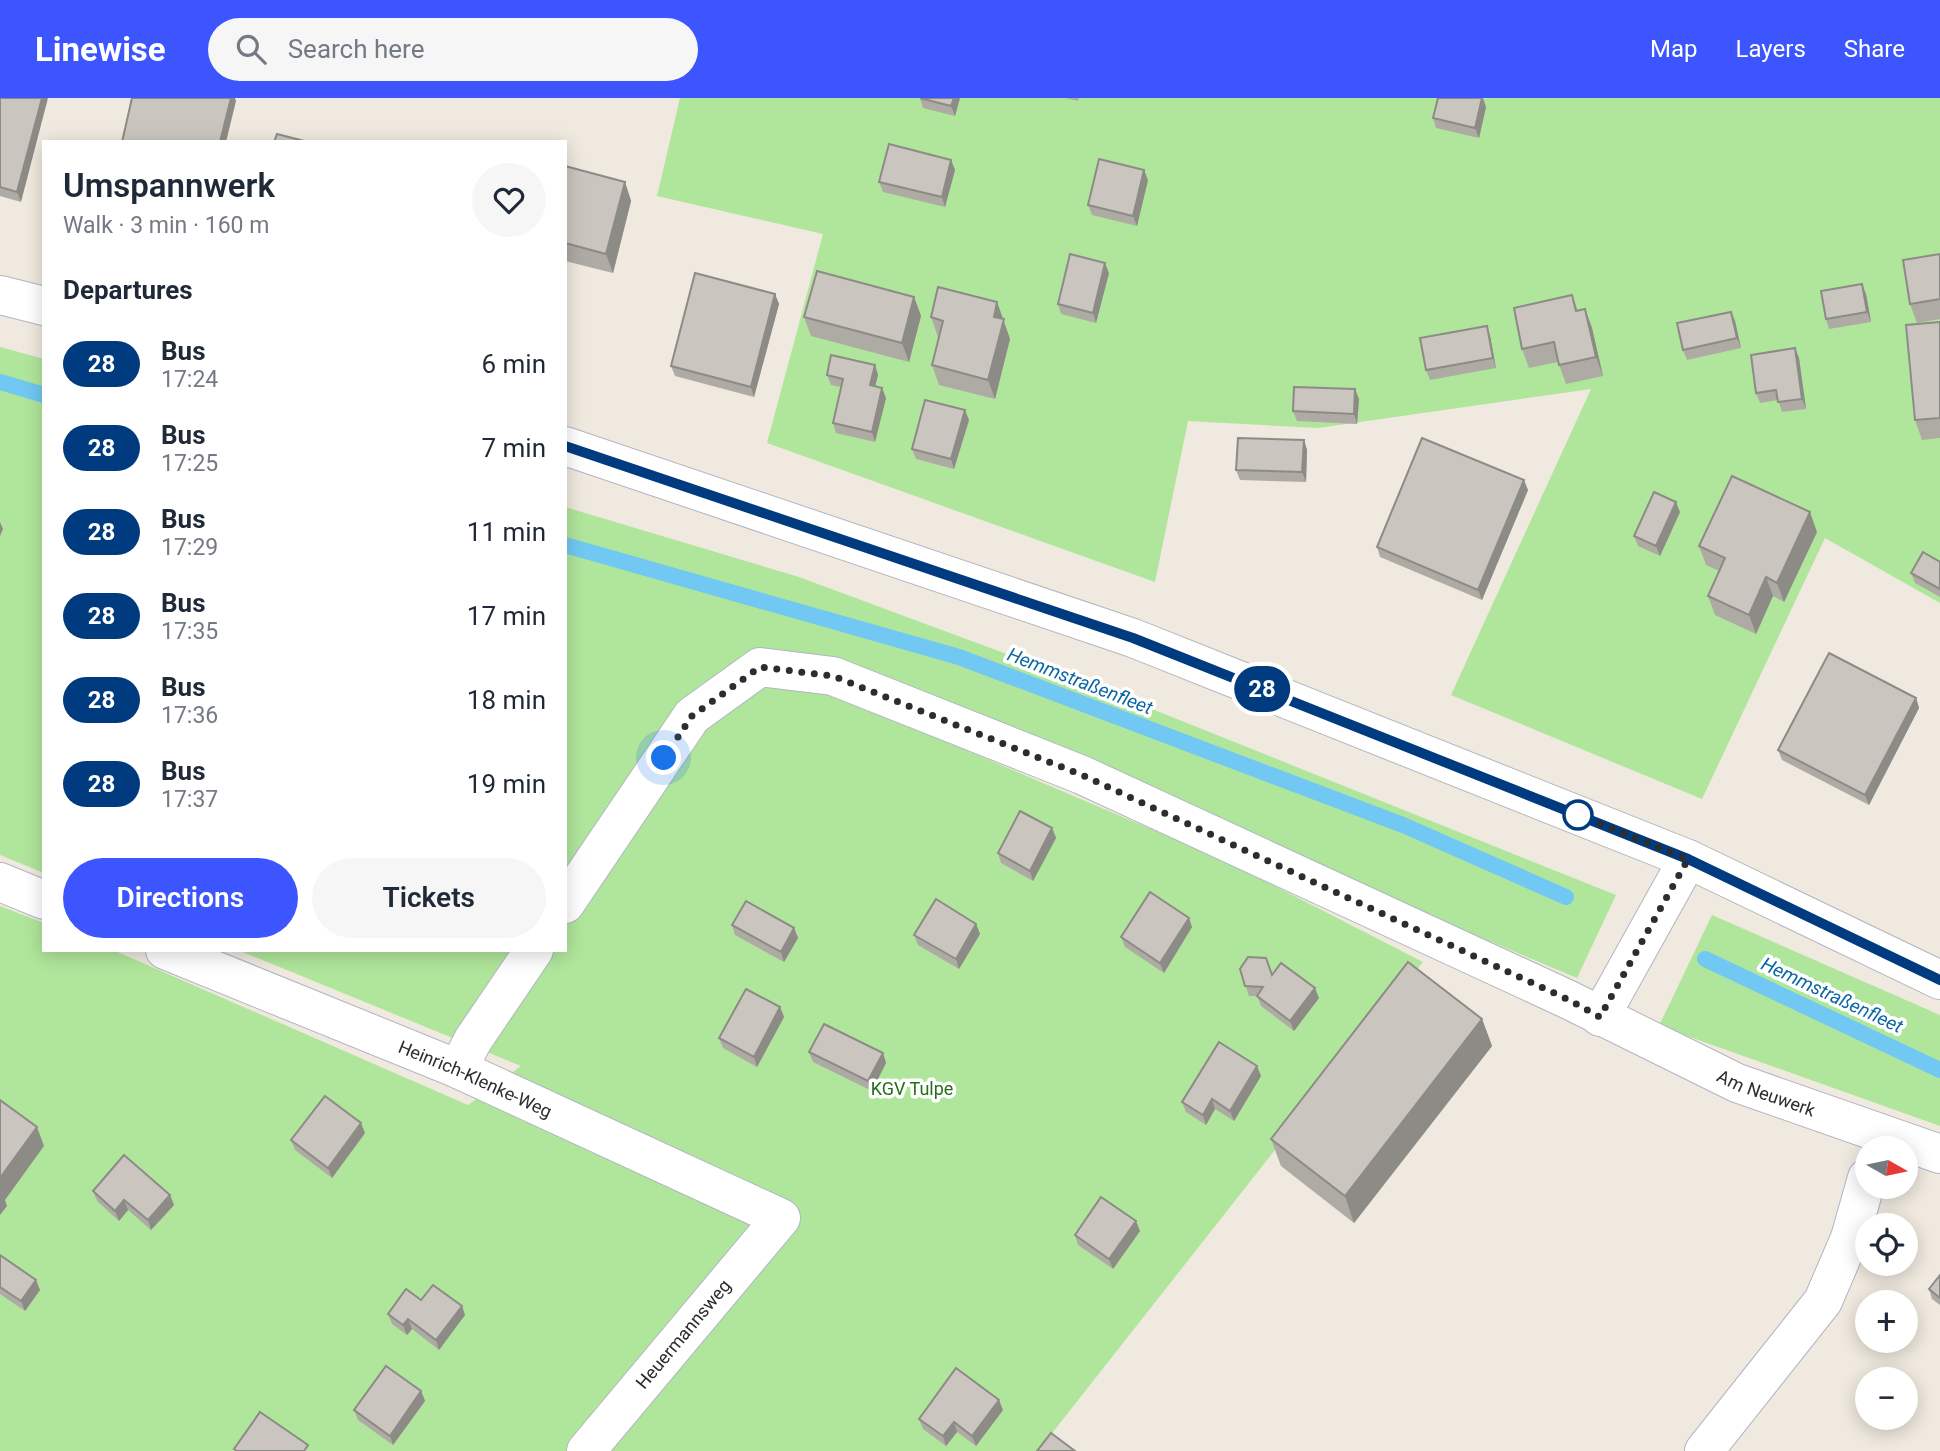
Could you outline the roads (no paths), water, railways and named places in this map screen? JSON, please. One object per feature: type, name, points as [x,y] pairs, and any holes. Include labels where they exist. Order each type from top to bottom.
[{"type":"street","points":[[0,295],[42,306]]},
{"type":"street","points":[[567,447],[1133,638],[1688,859],[1940,980]]},
{"type":"street","points":[[567,901],[692,716],[760,667],[833,676],[1082,775],[1567,999],[1600,1017],[1688,859]]},
{"type":"street","points":[[0,881],[42,899]]},
{"type":"street","name":"Heinrich-Klenke-Weg","points":[[170,952],[457,1069],[781,1218]]},
{"type":"street","points":[[457,1069],[473,1040],[533,952]]},
{"type":"street","name":"Am Neuwerk","points":[[1600,1017],[1737,1083],[1868,1136]]},
{"type":"street","name":"Am Neuwerk","points":[[1918,1149],[1940,1154]]},
{"type":"street","points":[[1704,1451],[1823,1301],[1850,1238],[1861,1199]]},
{"type":"street","name":"Heuermannsweg","points":[[586,1451],[781,1218]]},
{"type":"waterway","name":"Hemmstraßenfleet","points":[[0,382],[42,394]]},
{"type":"waterway","name":"Hemmstraßenfleet","points":[[567,546],[959,657],[1403,825],[1566,897]]},
{"type":"waterway","name":"Hemmstraßenfleet","points":[[1705,959],[1940,1070]]},
{"type":"park label","name":"KGV Tulpe","points":[[912,1088]]}]
